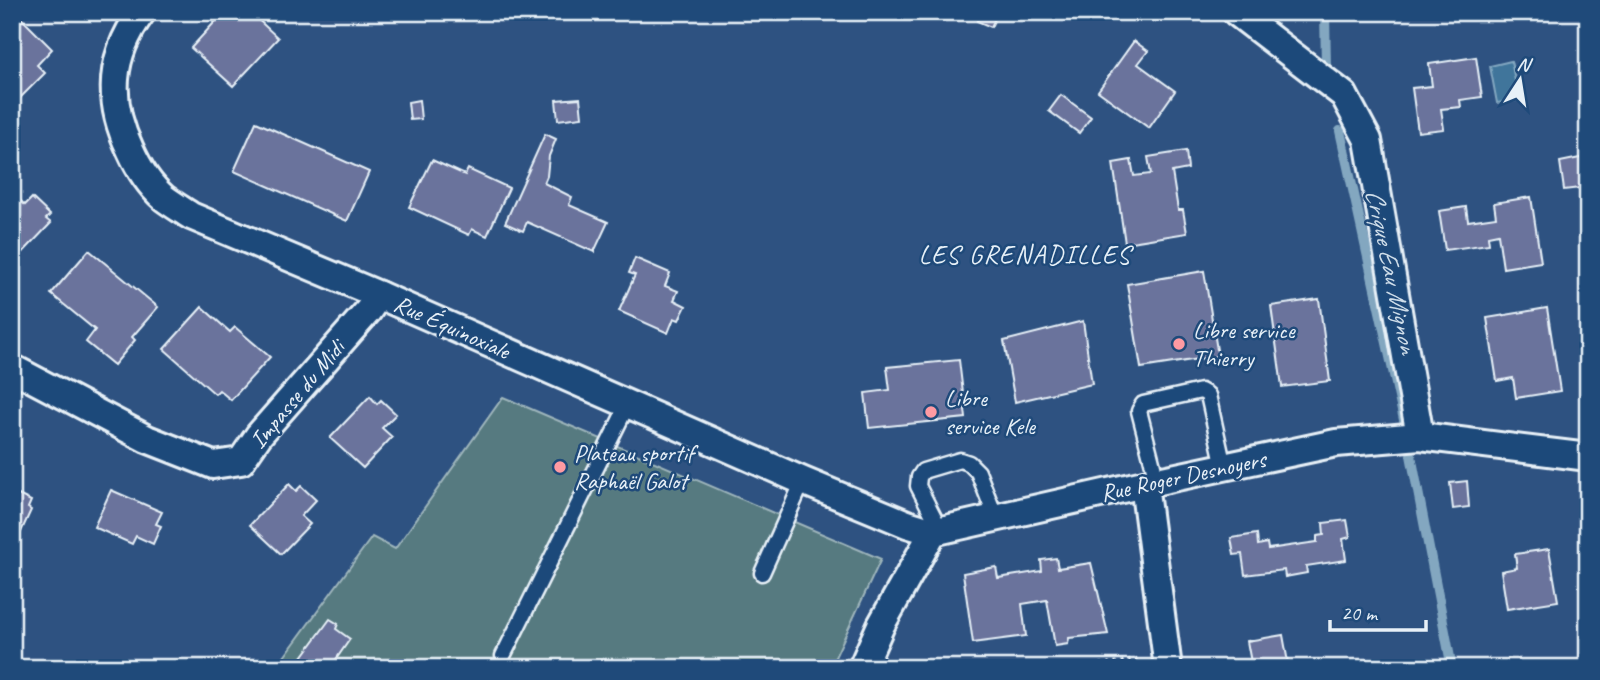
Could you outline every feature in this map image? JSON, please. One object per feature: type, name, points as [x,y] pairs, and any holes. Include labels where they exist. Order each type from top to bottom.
[{"type":"street","name":"Rue Équinoxiale","points":[[142,12],[125,40],[117,63],[114,89],[116,113],[139,168],[163,197],[191,216],[379,295],[803,481],[906,524],[937,531]]},
{"type":"street","points":[[1236,12],[1344,95],[1368,140],[1420,436]]},
{"type":"street","name":"Impasse du Midi","points":[[12,368],[147,439],[213,465],[241,461],[259,435],[379,295]]},
{"type":"street","name":"Rue Roger Desnoyers","points":[[937,531],[1336,443],[1420,436],[1588,457]]},
{"type":"street","points":[[1150,483],[1167,661]]},
{"type":"street","points":[[862,668],[881,625],[937,531]]},
{"type":"lane","points":[[1150,483],[1139,411],[1143,404],[1201,391],[1208,395],[1224,467]]},
{"type":"lane","points":[[503,656],[628,404]]},
{"type":"lane","points":[[937,531],[918,486],[919,477],[923,471],[960,460],[970,463],[978,472],[996,518]]},
{"type":"lane","points":[[762,573],[803,481]]},
{"type":"path","points":[[1087,667],[1167,661]]},
{"type":"green space","name":"Plateau sportif Raphaël Galot","points":[[503,397],[881,559],[830,668],[276,668],[372,537],[395,549]]},
{"type":"water","points":[[1511,61],[1519,100],[1497,103],[1490,66]]},
{"type":"building","points":[[12,12],[52,49],[37,65],[45,73],[12,106]]},
{"type":"building","points":[[224,12],[250,12],[278,38],[233,86],[191,48]]},
{"type":"building","points":[[980,12],[998,12],[991,27],[977,21]]},
{"type":"building","points":[[1134,41],[1148,51],[1138,64],[1175,91],[1149,128],[1098,91]]},
{"type":"building","points":[[1476,57],[1482,97],[1460,100],[1461,107],[1441,109],[1444,129],[1418,132],[1412,88],[1432,86],[1429,64]]},
{"type":"building","points":[[1061,95],[1091,117],[1079,133],[1049,111]]},
{"type":"building","points":[[580,98],[582,117],[558,120],[556,100]]},
{"type":"building","points":[[419,100],[421,119],[410,120],[408,102]]},
{"type":"building","points":[[256,122],[369,172],[347,221],[234,171]]},
{"type":"building","points":[[545,134],[556,139],[549,156],[544,183],[572,197],[569,205],[608,222],[594,252],[527,222],[523,231],[505,223]]},
{"type":"building","points":[[1186,151],[1188,169],[1172,172],[1178,210],[1183,210],[1187,233],[1125,243],[1113,163],[1131,160],[1134,176],[1151,174],[1148,157]]},
{"type":"building","points":[[1585,157],[1588,187],[1564,190],[1560,162]]},
{"type":"building","points":[[432,160],[465,175],[468,169],[509,188],[487,236],[472,229],[469,235],[409,207]]},
{"type":"building","points":[[12,193],[25,205],[32,198],[50,215],[46,219],[51,223],[12,264]]},
{"type":"building","points":[[1531,197],[1541,262],[1503,268],[1498,234],[1488,236],[1489,244],[1445,250],[1439,211],[1466,207],[1468,221],[1496,217],[1494,203]]},
{"type":"building","points":[[89,250],[158,307],[132,337],[135,340],[114,365],[86,342],[95,330],[51,294]]},
{"type":"building","points":[[635,258],[670,273],[665,286],[678,291],[674,300],[686,306],[679,320],[674,318],[668,333],[619,311],[635,275],[629,273]]},
{"type":"building","points":[[1204,271],[1218,356],[1141,368],[1127,284]]},
{"type":"building","points":[[1319,299],[1330,381],[1282,387],[1271,306]]},
{"type":"building","points":[[202,307],[230,332],[235,327],[270,357],[231,400],[219,390],[215,394],[164,349]]},
{"type":"building","points":[[1547,308],[1560,391],[1516,398],[1513,378],[1497,381],[1487,318]]},
{"type":"building","points":[[1083,321],[1092,384],[1015,402],[1004,341]]},
{"type":"building","points":[[959,360],[966,418],[869,428],[865,393],[890,390],[887,367]]},
{"type":"building","points":[[370,396],[377,404],[381,400],[396,414],[382,428],[392,437],[363,468],[330,438]]},
{"type":"building","points":[[1467,481],[1469,507],[1453,509],[1450,483]]},
{"type":"building","points":[[289,484],[296,491],[301,486],[316,500],[301,516],[310,524],[281,554],[250,525]]},
{"type":"building","points":[[111,490],[162,512],[156,524],[161,526],[153,544],[136,536],[132,544],[94,527]]},
{"type":"building","points":[[12,492],[31,501],[28,508],[31,510],[21,532],[12,528]]},
{"type":"building","points":[[1347,520],[1350,537],[1343,539],[1346,560],[1306,566],[1307,573],[1285,577],[1284,570],[1245,575],[1242,554],[1234,555],[1231,538],[1257,534],[1258,545],[1267,543],[1268,549],[1317,542],[1317,536],[1324,535],[1323,523]]},
{"type":"building","points":[[1549,549],[1558,601],[1507,609],[1501,571],[1517,568],[1515,554]]},
{"type":"building","points":[[1056,558],[1058,568],[1091,563],[1108,634],[1069,638],[1068,644],[1055,646],[1047,600],[1022,604],[1026,636],[973,643],[963,573],[996,567],[998,578],[1042,571],[1041,560]]},
{"type":"building","points":[[330,619],[338,624],[336,629],[350,639],[330,668],[294,668]]},
{"type":"building","points":[[1283,635],[1289,668],[1252,668],[1247,641]]},
{"type":"waterway","name":"Crique Eau Mignon","points":[[1325,12],[1326,66]]},
{"type":"waterway","name":"Crique Eau Mignon","points":[[1340,131],[1404,420]]},
{"type":"waterway","name":"Crique Eau Mignon","points":[[1411,455],[1452,668]]},
{"type":"place","name":"Libre service Thierry","points":[[1179,344]]},
{"type":"place","name":"Libre service Kele","points":[[931,412]]},
{"type":"place","name":"Plateau sportif Raphaël Galot","points":[[560,467]]},
{"type":"district","name":"LES GRENADILLES","points":[[1025,254]]}]
